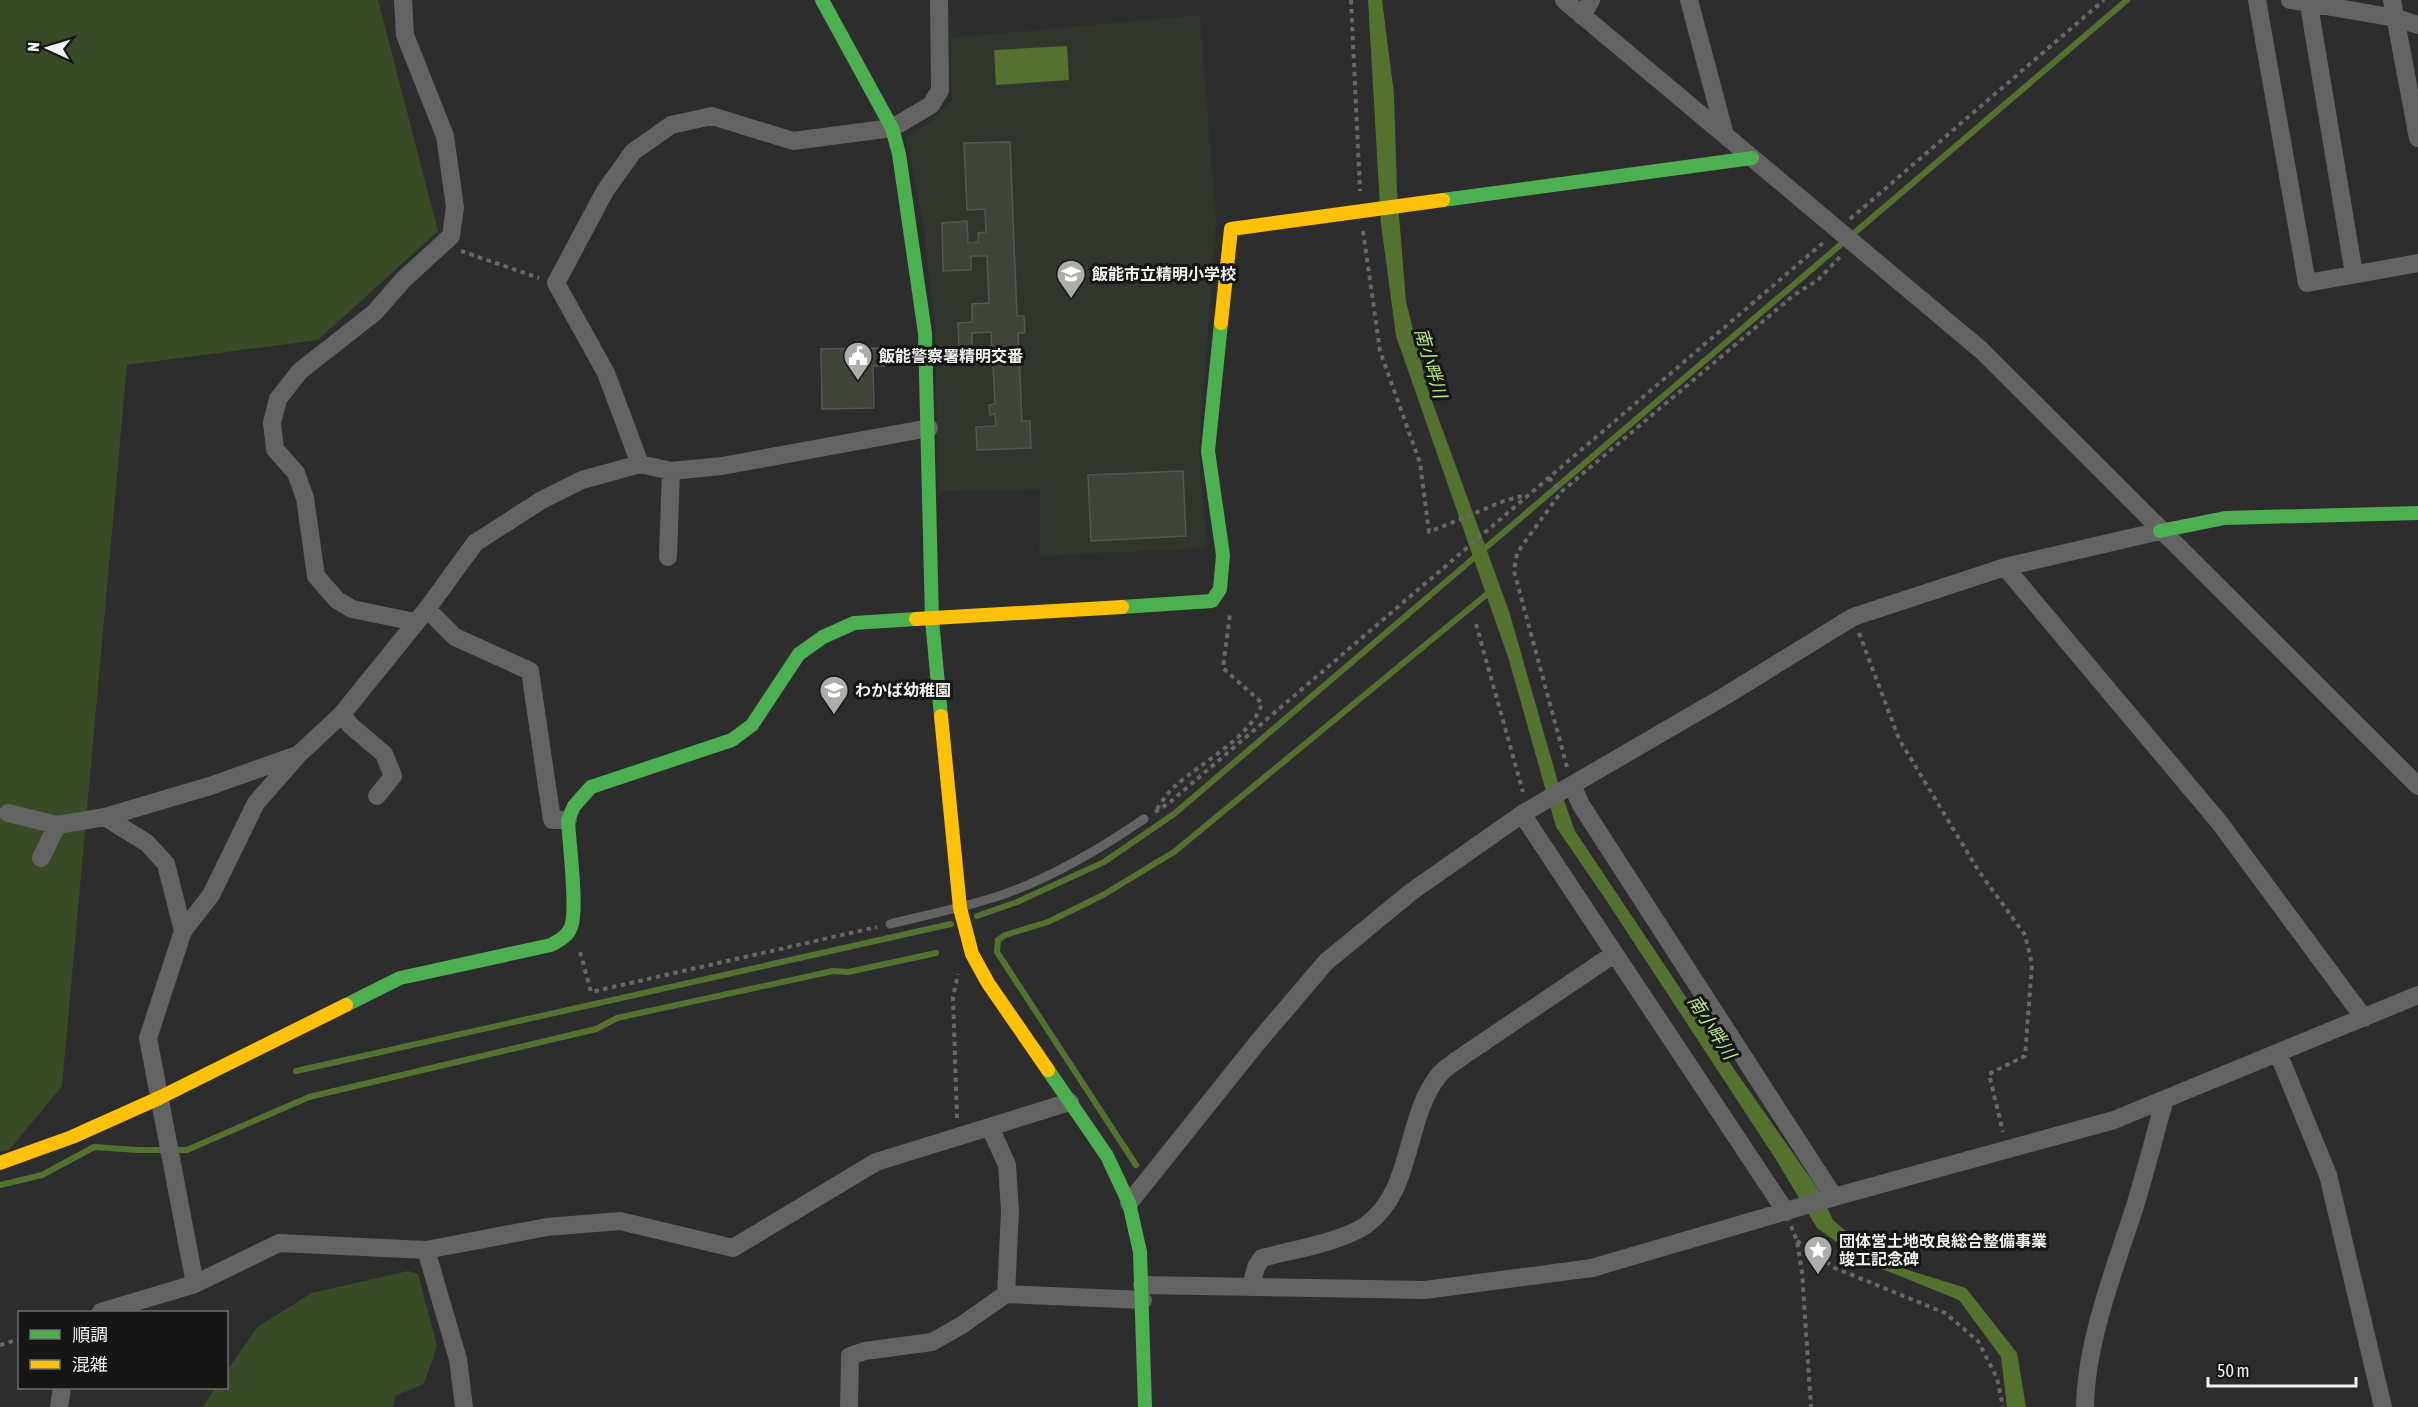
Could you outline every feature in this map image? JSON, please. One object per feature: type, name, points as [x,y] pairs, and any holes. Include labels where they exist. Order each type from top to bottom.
[{"type":"street","points":[[403,0],[405,35],[445,136],[455,207],[451,236],[404,279],[374,313],[300,371],[279,399],[272,423],[275,449],[296,473],[305,498],[316,576],[337,600],[352,609],[415,622]]},
{"type":"street","points":[[822,0],[892,128],[899,154],[922,303],[928,428],[932,620],[960,908],[972,954],[988,983],[1107,1156],[1129,1203],[1140,1252],[1145,1407]]},
{"type":"street","points":[[640,464],[606,372],[556,283],[605,191],[633,152],[671,125],[712,116],[793,141],[892,128],[931,105],[940,90],[939,0]]},
{"type":"street","points":[[1564,0],[1587,8],[1725,135],[1981,350],[2418,786]]},
{"type":"street","points":[[1689,0],[1725,135]]},
{"type":"street","points":[[2257,0],[2307,284],[2418,263]]},
{"type":"street","points":[[2290,0],[2396,18],[2418,26]]},
{"type":"street","points":[[2392,0],[2418,138]]},
{"type":"street","points":[[2309,5],[2354,274]]},
{"type":"street","points":[[0,1163],[72,1137],[159,1098],[400,978],[550,945],[564,938],[573,927],[574,912],[567,820],[574,806],[591,787],[732,740],[752,725],[799,654],[823,637],[854,623],[1212,601],[1220,589],[1223,555],[1208,451],[1231,229],[1752,158]]},
{"type":"street","points":[[195,1284],[148,1038],[183,931],[211,895],[256,803],[298,755],[342,714],[427,609],[476,543],[540,501],[582,480],[640,464],[671,471],[722,466],[928,428]]},
{"type":"street","points":[[668,557],[671,471]]},
{"type":"street","points":[[1129,1203],[1257,1043],[1326,962],[1411,892],[1528,810],[1725,696],[1853,617],[2005,567],[2225,518],[2418,513]]},
{"type":"street","points":[[2005,567],[2219,822],[2364,1018]]},
{"type":"street","points":[[427,609],[455,637],[530,672],[552,820],[567,820]]},
{"type":"street","points":[[342,714],[350,725],[384,754],[393,776],[377,796]]},
{"type":"street","points":[[8,813],[57,825],[105,817],[210,786],[298,755]]},
{"type":"street","points":[[1569,786],[1832,1198]]},
{"type":"street","points":[[1528,810],[1614,954],[1790,1210]]},
{"type":"street","points":[[105,817],[147,843],[165,864],[183,931]]},
{"type":"street","points":[[41,858],[57,825]]},
{"type":"street","points":[[1251,1287],[1256,1267],[1262,1258],[1346,1236],[1366,1225],[1384,1209],[1394,1191],[1424,1103],[1440,1074],[1457,1060],[1614,954]]},
{"type":"street","points":[[849,1407],[849,1356],[865,1351],[932,1342],[962,1325],[1006,1293],[1142,1293],[1251,1287],[1425,1290],[1592,1268],[1832,1198],[2114,1120],[2418,995]]},
{"type":"street","points":[[2278,1053],[2328,1175],[2383,1407]]},
{"type":"street","points":[[2085,1407],[2085,1385],[2105,1295],[2165,1099]]},
{"type":"street","points":[[104,1311],[195,1284],[279,1243],[426,1250],[547,1227],[620,1221],[733,1248],[876,1162],[1070,1102]]},
{"type":"street","points":[[990,1127],[1007,1165],[1010,1211],[1006,1293]]},
{"type":"street","points":[[426,1250],[458,1359],[464,1407]]},
{"type":"street","points":[[59,1407],[62,1389]]},
{"type":"lane","points":[[890,924],[960,908],[1004,894],[1070,865],[1107,845],[1144,819]]},
{"type":"path","points":[[1351,0],[1361,212],[1380,351],[1420,463],[1429,532],[1504,501],[1528,494]]},
{"type":"path","points":[[1144,819],[1169,803],[1528,494],[1550,479],[1846,237],[2104,0]]},
{"type":"path","points":[[451,236],[463,253],[556,283]]},
{"type":"path","points":[[1569,786],[1514,571],[1517,553],[1560,491],[1794,295],[1818,280],[1846,237]]},
{"type":"path","points":[[1550,479],[1560,491]]},
{"type":"path","points":[[1155,812],[1172,788],[1234,739],[1259,714],[1262,703],[1223,668],[1230,611],[1212,601]]},
{"type":"path","points":[[1853,617],[1899,739],[1978,870],[2025,935],[2032,964],[2025,1056],[1989,1074],[2007,1150]]},
{"type":"path","points":[[1476,624],[1528,810]]},
{"type":"path","points":[[573,927],[591,992],[890,924]]},
{"type":"path","points":[[958,1137],[953,997],[960,966]]},
{"type":"path","points":[[1790,1210],[1802,1272],[1811,1407]]},
{"type":"path","points":[[1797,1242],[1835,1268],[1945,1312],[1978,1341],[1997,1378],[2003,1407]]},
{"type":"path","points":[[0,1345],[18,1340]]},
{"type":"shaded area","points":[[0,0],[378,0],[438,231],[318,340],[127,365],[62,1086],[9,1150],[0,1152]]},
{"type":"shaded area","points":[[1368,0],[1382,0],[1394,94],[1397,191],[1406,301],[1428,390],[1509,611],[1559,786],[1575,831],[1732,1066],[1818,1189],[1833,1220],[1863,1246],[1908,1270],[1966,1288],[2017,1353],[2026,1407],[2007,1407],[2001,1357],[1959,1300],[1865,1262],[1817,1228],[1775,1158],[1556,827],[1509,660],[1396,336],[1381,224]]},
{"type":"shaded area","name":"飯能市立精明小学校","points":[[1200,15],[1216,222],[1199,452],[1207,548],[1039,556],[1040,490],[938,491],[935,327],[923,223],[906,137],[930,122],[952,100],[950,38]]},
{"type":"shaded area","points":[[1067,46],[1069,80],[996,85],[994,50]]},
{"type":"shaded area","points":[[408,1271],[418,1274],[437,1346],[424,1384],[395,1396],[393,1407],[203,1407],[214,1389],[228,1389],[228,1370],[257,1327],[312,1293]]},
{"type":"building","points":[[1010,142],[1017,316],[1024,316],[1025,333],[1018,333],[1022,421],[1030,421],[1031,448],[977,450],[976,427],[996,426],[995,414],[990,415],[989,405],[995,404],[991,332],[972,333],[972,346],[959,347],[958,323],[972,322],[972,304],[989,303],[987,256],[971,256],[971,270],[943,271],[942,223],[967,221],[968,243],[978,242],[978,233],[986,232],[985,209],[967,210],[964,143]]},
{"type":"building","points":[[883,348],[884,366],[873,366],[874,408],[822,409],[821,349]]},
{"type":"building","points":[[1183,471],[1186,536],[1091,541],[1088,475]]},
{"type":"waterway","points":[[977,916],[1017,902],[1104,862],[1174,814],[2127,0]]},
{"type":"waterway","points":[[1136,1165],[997,952],[998,940],[1005,935],[1048,922],[1103,895],[1174,852],[1492,590]]},
{"type":"waterway","points":[[296,1071],[951,924]]},
{"type":"waterway","points":[[0,1185],[42,1175],[94,1147],[187,1150],[309,1097],[596,1029],[617,1018],[833,971],[848,972],[936,953]]},
{"type":"traffic: fast","points":[[822,0],[892,128],[899,154],[925,333],[932,620],[941,716]]},
{"type":"traffic: fast","points":[[1443,200],[1752,158]]},
{"type":"traffic: fast","points":[[1122,607],[1212,601],[1220,589],[1223,555],[1208,451],[1221,323]]},
{"type":"traffic: fast","points":[[2160,531],[2225,518],[2418,513]]},
{"type":"traffic: fast","points":[[346,1005],[400,978],[551,945],[560,940],[570,930],[574,906],[568,820],[574,806],[591,787],[732,740],[752,725],[799,654],[823,637],[854,623],[916,619]]},
{"type":"traffic: fast","points":[[1048,1070],[1107,1156],[1129,1203],[1140,1252],[1145,1407]]},
{"type":"traffic: slow","points":[[1221,323],[1231,229],[1443,200]]},
{"type":"traffic: slow","points":[[916,619],[1122,607]]},
{"type":"traffic: slow","points":[[941,716],[960,908],[972,954],[988,983],[1048,1070]]},
{"type":"traffic: slow","points":[[0,1163],[72,1137],[159,1098],[346,1005]]},
{"type":"place","name":"飯能市立精明小学校","points":[[1071,300]]},
{"type":"place","name":"飯能警察署精明交番","points":[[858,382]]},
{"type":"place","name":"わかば幼稚園","points":[[834,716]]},
{"type":"place","name":"団体営土地改良総合整備事業 竣工記念碑","points":[[1818,1276]]},
{"type":"water label","name":"南小畔川","points":[[1431,363]]},
{"type":"water label","name":"南小畔川","points":[[1712,1027]]}]
